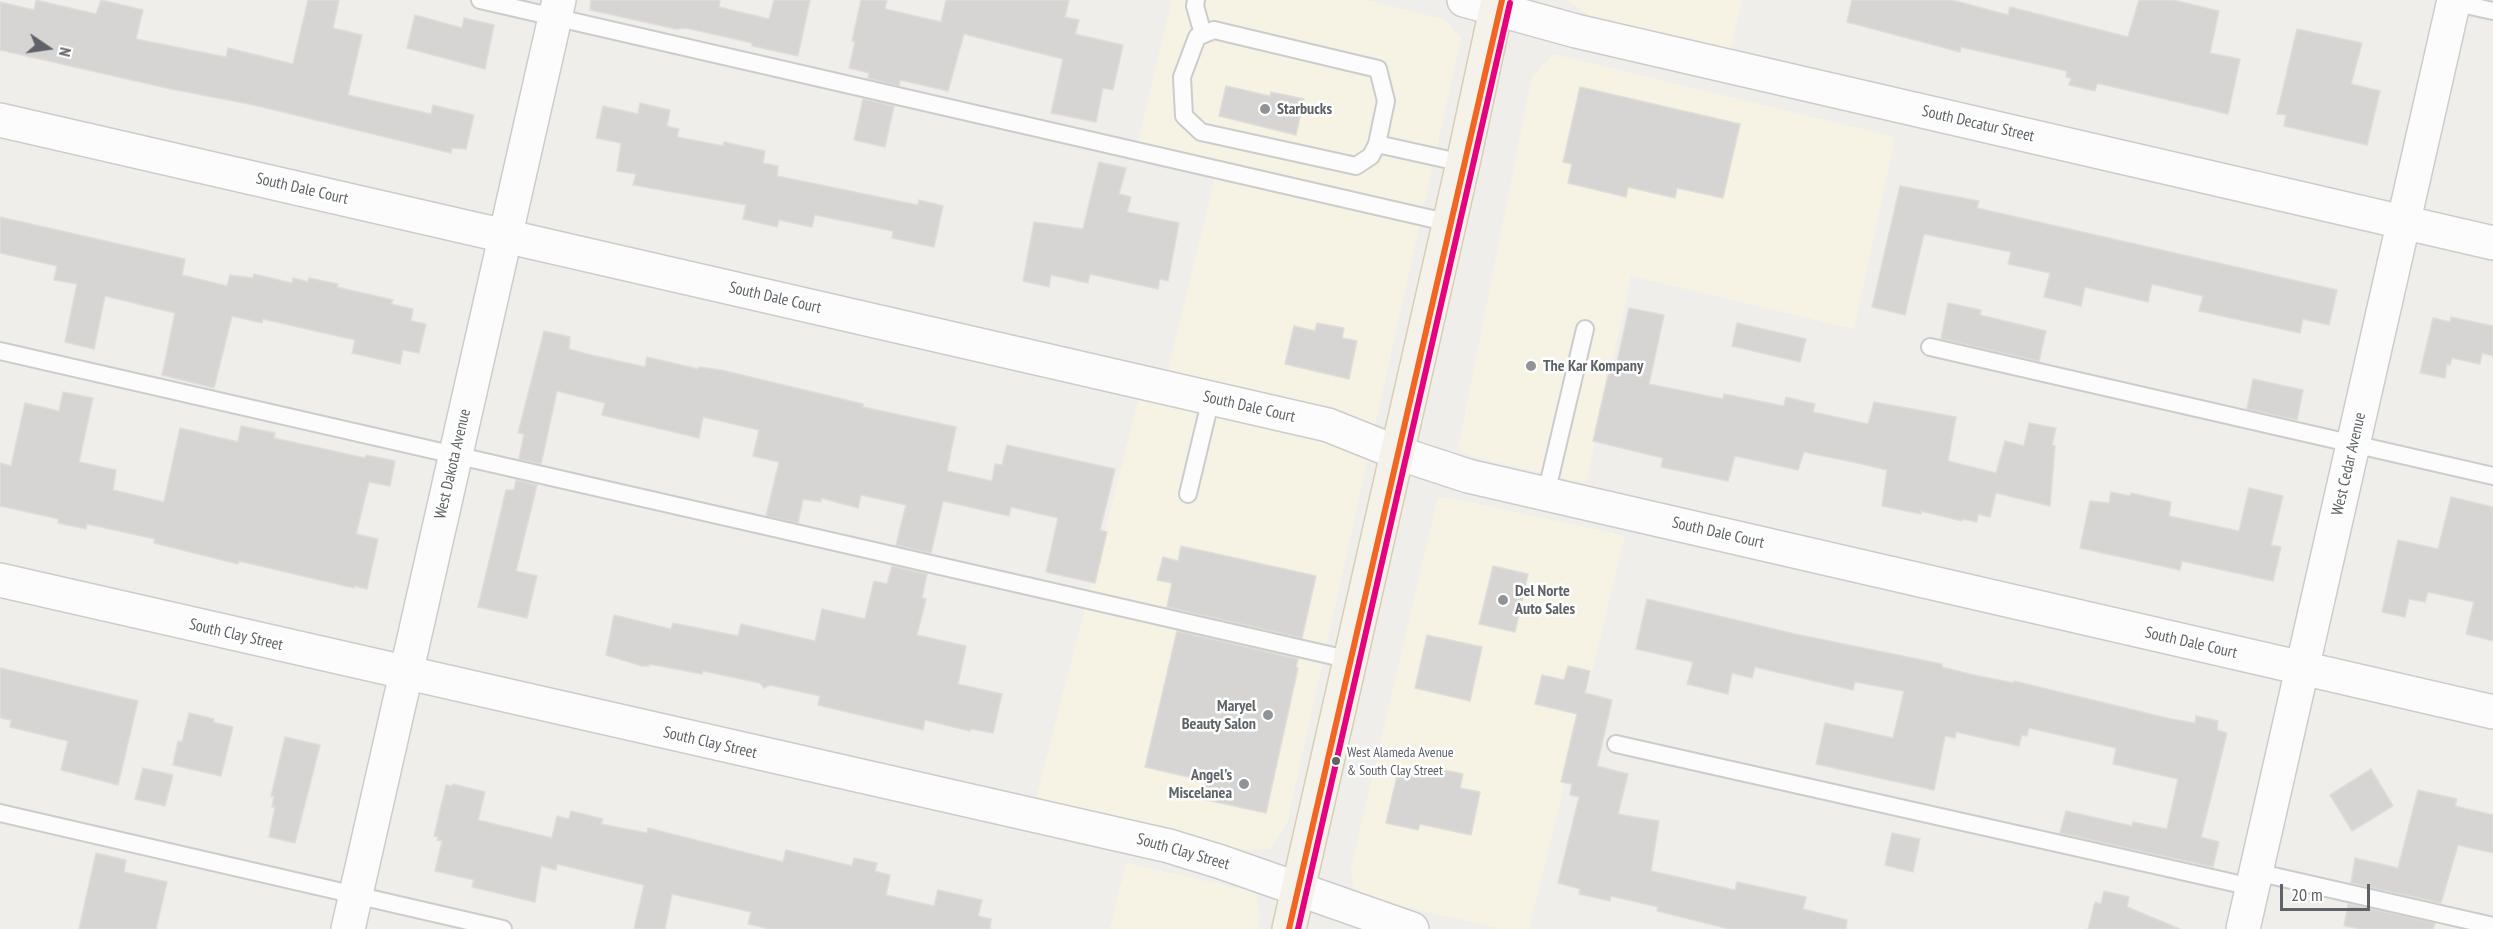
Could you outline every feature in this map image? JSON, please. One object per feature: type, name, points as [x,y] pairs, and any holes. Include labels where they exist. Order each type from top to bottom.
[{"type":"main road","points":[[1289,929],[1499,3]]},
{"type":"street","name":"South Decatur Street","points":[[1464,0],[1499,3],[1576,31],[2493,243]]},
{"type":"street","name":"West Cedar Avenue","points":[[2243,929],[2451,1]]},
{"type":"street","name":"West Dakota Avenue","points":[[348,929],[557,9]]},
{"type":"street","name":"South Dale Court","points":[[0,120],[1211,398],[1328,426],[1398,453],[1468,476],[2493,712]]},
{"type":"street","name":"South Clay Street","points":[[0,580],[1169,846],[1412,929]]},
{"type":"lane","points":[[480,0],[557,9],[1450,223]]},
{"type":"lane","points":[[1196,0],[1203,34]]},
{"type":"lane","points":[[2451,1],[2493,11]]},
{"type":"lane","points":[[1214,30],[1378,69],[1386,101],[1377,144],[1371,156],[1356,166],[1202,132],[1184,116],[1182,77],[1197,37],[1214,30]]},
{"type":"lane","points":[[1377,144],[1463,163]]},
{"type":"lane","points":[[1546,494],[1585,329]]},
{"type":"lane","points":[[1930,347],[2493,476]]},
{"type":"lane","points":[[0,351],[1351,660]]},
{"type":"lane","points":[[1188,494],[1211,398]]},
{"type":"lane","points":[[1616,744],[2254,880],[2493,926]]},
{"type":"lane","points":[[0,813],[503,929]]},
{"type":"shaded area","points":[[1172,0],[1366,0],[1446,20],[1461,38],[1287,823],[1270,849],[1242,850],[1036,799],[1147,367],[1168,371],[1219,161],[1138,142]]},
{"type":"shaded area","points":[[1568,0],[1742,0],[1729,54],[1588,15]]},
{"type":"shaded area","points":[[1553,54],[1895,137],[1854,329],[1631,276],[1586,483],[1474,457],[1458,449],[1532,77]]},
{"type":"shaded area","points":[[1438,497],[1625,536],[1529,929],[1503,929],[1354,895],[1351,868]]},
{"type":"shaded area","points":[[1126,863],[1255,892],[1260,916],[1257,929],[1110,929]]},
{"type":"building","points":[[36,0],[96,14],[101,0],[143,10],[136,39],[226,57],[228,48],[293,64],[308,0],[339,0],[333,28],[362,35],[348,95],[431,114],[433,105],[474,115],[466,149],[452,148],[451,153],[254,105],[171,89],[0,50],[0,2],[34,10]]},
{"type":"building","points":[[591,0],[720,0],[719,7],[769,19],[774,0],[810,0],[798,56],[686,28],[676,29],[590,10]]},
{"type":"building","points":[[861,0],[887,0],[885,9],[941,22],[946,0],[1069,0],[1065,17],[1079,20],[1075,34],[1123,45],[1113,90],[1103,88],[1096,122],[1051,113],[1063,59],[964,34],[948,91],[900,80],[899,86],[868,78],[869,73],[849,68]]},
{"type":"building","points":[[1852,0],[1952,0],[2008,15],[2010,7],[2128,37],[2139,0],[2173,0],[2219,11],[2210,53],[2240,59],[2228,114],[2101,84],[2097,84],[2095,91],[2069,85],[2071,78],[2066,77],[2067,71],[1961,47],[1960,52],[1847,22]]},
{"type":"building","points":[[415,15],[462,28],[464,18],[494,25],[485,69],[407,48]]},
{"type":"building","points":[[2297,29],[2362,43],[2351,84],[2380,91],[2367,145],[2284,126],[2286,115],[2277,114]]},
{"type":"building","points":[[1226,86],[1270,96],[1271,92],[1304,99],[1296,135],[1219,116]]},
{"type":"building","points":[[1580,87],[1740,124],[1723,198],[1677,188],[1675,198],[1628,187],[1626,197],[1568,183],[1572,164],[1563,162]]},
{"type":"building","points":[[863,99],[894,106],[885,147],[854,140]]},
{"type":"building","points":[[640,103],[670,110],[667,126],[679,129],[677,137],[723,146],[724,142],[765,151],[763,163],[778,166],[777,176],[918,205],[919,200],[943,206],[934,247],[892,238],[893,231],[815,215],[812,227],[779,220],[777,227],[743,219],[746,205],[633,185],[636,174],[617,171],[621,143],[596,138],[603,106],[638,114]]},
{"type":"building","points":[[1099,162],[1126,168],[1119,194],[1131,197],[1127,212],[1179,223],[1168,281],[1160,279],[1158,289],[1090,274],[1088,283],[1051,275],[1049,287],[1023,281],[1034,222],[1083,229]]},
{"type":"building","points":[[1900,186],[1979,201],[1977,208],[2337,290],[2329,325],[2303,319],[2300,333],[2199,311],[2203,296],[2152,284],[2148,302],[2085,287],[2081,306],[2044,297],[2050,273],[2008,264],[2011,252],[1924,234],[1905,315],[1872,307]]},
{"type":"building","points":[[0,217],[185,259],[182,275],[227,286],[230,275],[253,278],[254,274],[292,283],[293,278],[308,282],[309,278],[393,300],[391,304],[413,309],[411,321],[426,324],[419,353],[403,350],[400,364],[352,353],[355,340],[263,319],[262,323],[232,316],[214,388],[162,375],[175,313],[105,296],[94,349],[65,342],[77,284],[54,280],[57,266],[0,253]]},
{"type":"building","points":[[1948,303],[1981,310],[1980,315],[2046,331],[2039,361],[1941,339]]},
{"type":"building","points":[[1629,308],[1664,315],[1649,384],[1723,399],[1724,394],[1784,406],[1786,397],[1815,404],[1813,412],[1868,424],[1874,402],[1956,417],[1948,461],[1996,473],[2005,441],[2024,446],[2029,423],[2056,428],[2052,445],[2055,446],[2050,506],[1996,493],[1990,517],[1978,514],[1977,522],[1963,519],[1962,521],[1921,511],[1921,514],[1882,506],[1887,470],[1862,464],[1804,452],[1798,470],[1735,456],[1728,481],[1661,467],[1663,458],[1593,441],[1608,375],[1613,361],[1617,362]]},
{"type":"building","points":[[2451,317],[2493,326],[2493,356],[2482,353],[2480,364],[2452,358],[2450,365],[2447,364],[2445,378],[2420,373],[2433,318],[2450,322]]},
{"type":"building","points":[[1317,323],[1344,328],[1342,338],[1357,341],[1349,379],[1285,364],[1294,326],[1315,331]]},
{"type":"building","points":[[1737,323],[1806,339],[1800,362],[1732,346]]},
{"type":"building","points":[[544,331],[570,337],[569,349],[587,354],[645,367],[647,357],[698,369],[699,367],[721,370],[863,404],[863,407],[956,427],[947,471],[992,481],[995,464],[1002,465],[1007,445],[1115,469],[1100,530],[1107,532],[1095,583],[1046,572],[1058,518],[1011,507],[1009,516],[943,501],[931,553],[896,545],[906,505],[861,495],[858,508],[821,498],[821,502],[803,499],[798,523],[766,516],[779,462],[753,456],[759,430],[703,417],[699,438],[602,415],[605,403],[557,391],[541,464],[519,459],[524,434],[518,433]]},
{"type":"building","points":[[2253,379],[2303,390],[2297,420],[2247,409]]},
{"type":"building","points":[[63,392],[93,398],[79,462],[116,470],[113,490],[164,502],[180,428],[238,442],[241,426],[275,433],[274,438],[365,458],[366,455],[395,461],[390,486],[369,482],[356,534],[378,539],[367,589],[354,586],[354,588],[239,561],[238,564],[154,543],[155,539],[87,524],[86,529],[58,523],[59,519],[0,506],[0,463],[11,466],[25,403],[59,411]]},
{"type":"building","points":[[516,480],[537,485],[516,571],[537,576],[527,618],[478,607],[506,490],[514,490]]},
{"type":"building","points":[[2249,488],[2283,496],[2271,545],[2281,547],[2273,581],[2182,561],[2180,570],[2080,548],[2090,501],[2109,503],[2111,492],[2130,496],[2131,493],[2171,502],[2169,516],[2239,531]]},
{"type":"building","points":[[2451,497],[2493,507],[2493,641],[2466,634],[2474,602],[2428,592],[2425,602],[2409,599],[2405,617],[2382,612],[2398,540],[2438,549]]},
{"type":"building","points":[[1181,546],[1316,576],[1302,638],[1167,607],[1172,583],[1157,580],[1163,557],[1178,561]]},
{"type":"building","points":[[892,566],[927,574],[922,598],[926,599],[917,635],[966,646],[958,684],[1002,694],[993,733],[971,729],[970,731],[925,720],[923,730],[818,705],[820,696],[770,685],[764,688],[760,683],[703,671],[702,674],[649,664],[649,666],[642,666],[606,655],[614,615],[671,629],[673,623],[738,636],[741,624],[815,641],[822,609],[865,619],[874,581],[887,584]]},
{"type":"building","points":[[1493,566],[1528,574],[1515,632],[1479,624]]},
{"type":"building","points":[[1647,599],[1795,634],[1942,664],[1942,667],[1969,674],[2014,683],[2014,681],[2171,719],[2195,723],[2196,716],[2218,721],[2217,730],[2227,733],[2201,837],[2219,842],[2213,867],[2060,833],[2066,811],[2132,826],[2133,822],[2167,829],[2178,779],[2113,764],[2116,748],[2029,728],[2027,736],[2022,735],[2019,746],[1956,732],[1955,738],[1945,736],[1934,790],[1816,764],[1825,723],[1893,738],[1904,691],[1855,682],[1853,690],[1755,667],[1752,678],[1732,673],[1728,694],[1687,684],[1693,662],[1636,649]]},
{"type":"building","points":[[1177,631],[1298,659],[1296,667],[1298,668],[1266,813],[1202,799],[1206,781],[1145,767]]},
{"type":"building","points":[[1427,635],[1482,647],[1470,701],[1415,688]]},
{"type":"building","points":[[1568,666],[1590,671],[1585,693],[1612,700],[1597,766],[1628,774],[1618,814],[1659,821],[1651,871],[1735,890],[1737,882],[1806,897],[1803,909],[1847,920],[1846,929],[1729,929],[1657,911],[1658,907],[1611,896],[1610,901],[1579,894],[1580,889],[1558,883],[1579,797],[1570,795],[1572,784],[1561,782],[1577,714],[1535,704],[1542,675],[1564,680]]},
{"type":"building","points":[[0,668],[138,701],[118,785],[61,770],[68,741],[10,727],[11,720],[0,718]]},
{"type":"building","points":[[189,713],[214,719],[213,722],[233,727],[221,776],[173,765],[178,741],[182,742]]},
{"type":"building","points":[[285,737],[320,745],[295,843],[269,837],[275,807],[272,807],[274,796],[271,796]]},
{"type":"building","points":[[143,768],[173,775],[165,806],[135,799]]},
{"type":"building","points":[[1399,768],[1433,775],[1434,768],[1463,774],[1460,788],[1480,792],[1471,835],[1420,824],[1418,830],[1386,823]]},
{"type":"building","points":[[2371,769],[2393,806],[2352,831],[2330,795]]},
{"type":"building","points":[[453,784],[485,792],[478,820],[552,838],[557,816],[569,819],[571,811],[603,819],[601,824],[647,833],[648,828],[783,862],[786,850],[852,866],[854,858],[877,863],[875,871],[890,875],[886,895],[934,906],[938,890],[982,900],[978,916],[991,919],[990,929],[770,929],[748,924],[751,912],[672,894],[665,929],[634,929],[644,885],[557,864],[556,870],[541,866],[535,902],[472,887],[474,880],[435,871],[442,841],[437,840],[438,837],[434,836],[446,785],[452,786]]},
{"type":"building","points":[[2418,790],[2457,799],[2455,806],[2493,815],[2493,853],[2458,845],[2441,903],[2351,883],[2355,858],[2398,868]]},
{"type":"building","points":[[1892,833],[1920,839],[1913,872],[1885,865]]},
{"type":"building","points":[[96,853],[126,860],[124,872],[167,882],[156,929],[79,929]]},
{"type":"building","points":[[2104,891],[2129,897],[2127,907],[2180,929],[2088,929],[2095,902],[2101,904]]},
{"type":"building","points":[[2348,904],[2435,923],[2433,929],[2362,929],[2344,926]]},
{"type":"transit line","points":[[1289,929],[1502,0]]},
{"type":"transit line","points":[[1298,929],[1510,3]]},
{"type":"place","name":"Starbucks","points":[[1265,109]]},
{"type":"place","name":"The Kar Kompany","points":[[1531,366]]},
{"type":"place","name":"Del Norte Auto Sales","points":[[1503,600]]},
{"type":"place","name":"Maryel Beauty Salon","points":[[1268,715]]},
{"type":"place","name":"West Alameda Avenue & South Clay Street","points":[[1336,761]]},
{"type":"place","name":"Angel's Miscelanea","points":[[1244,784]]}]
